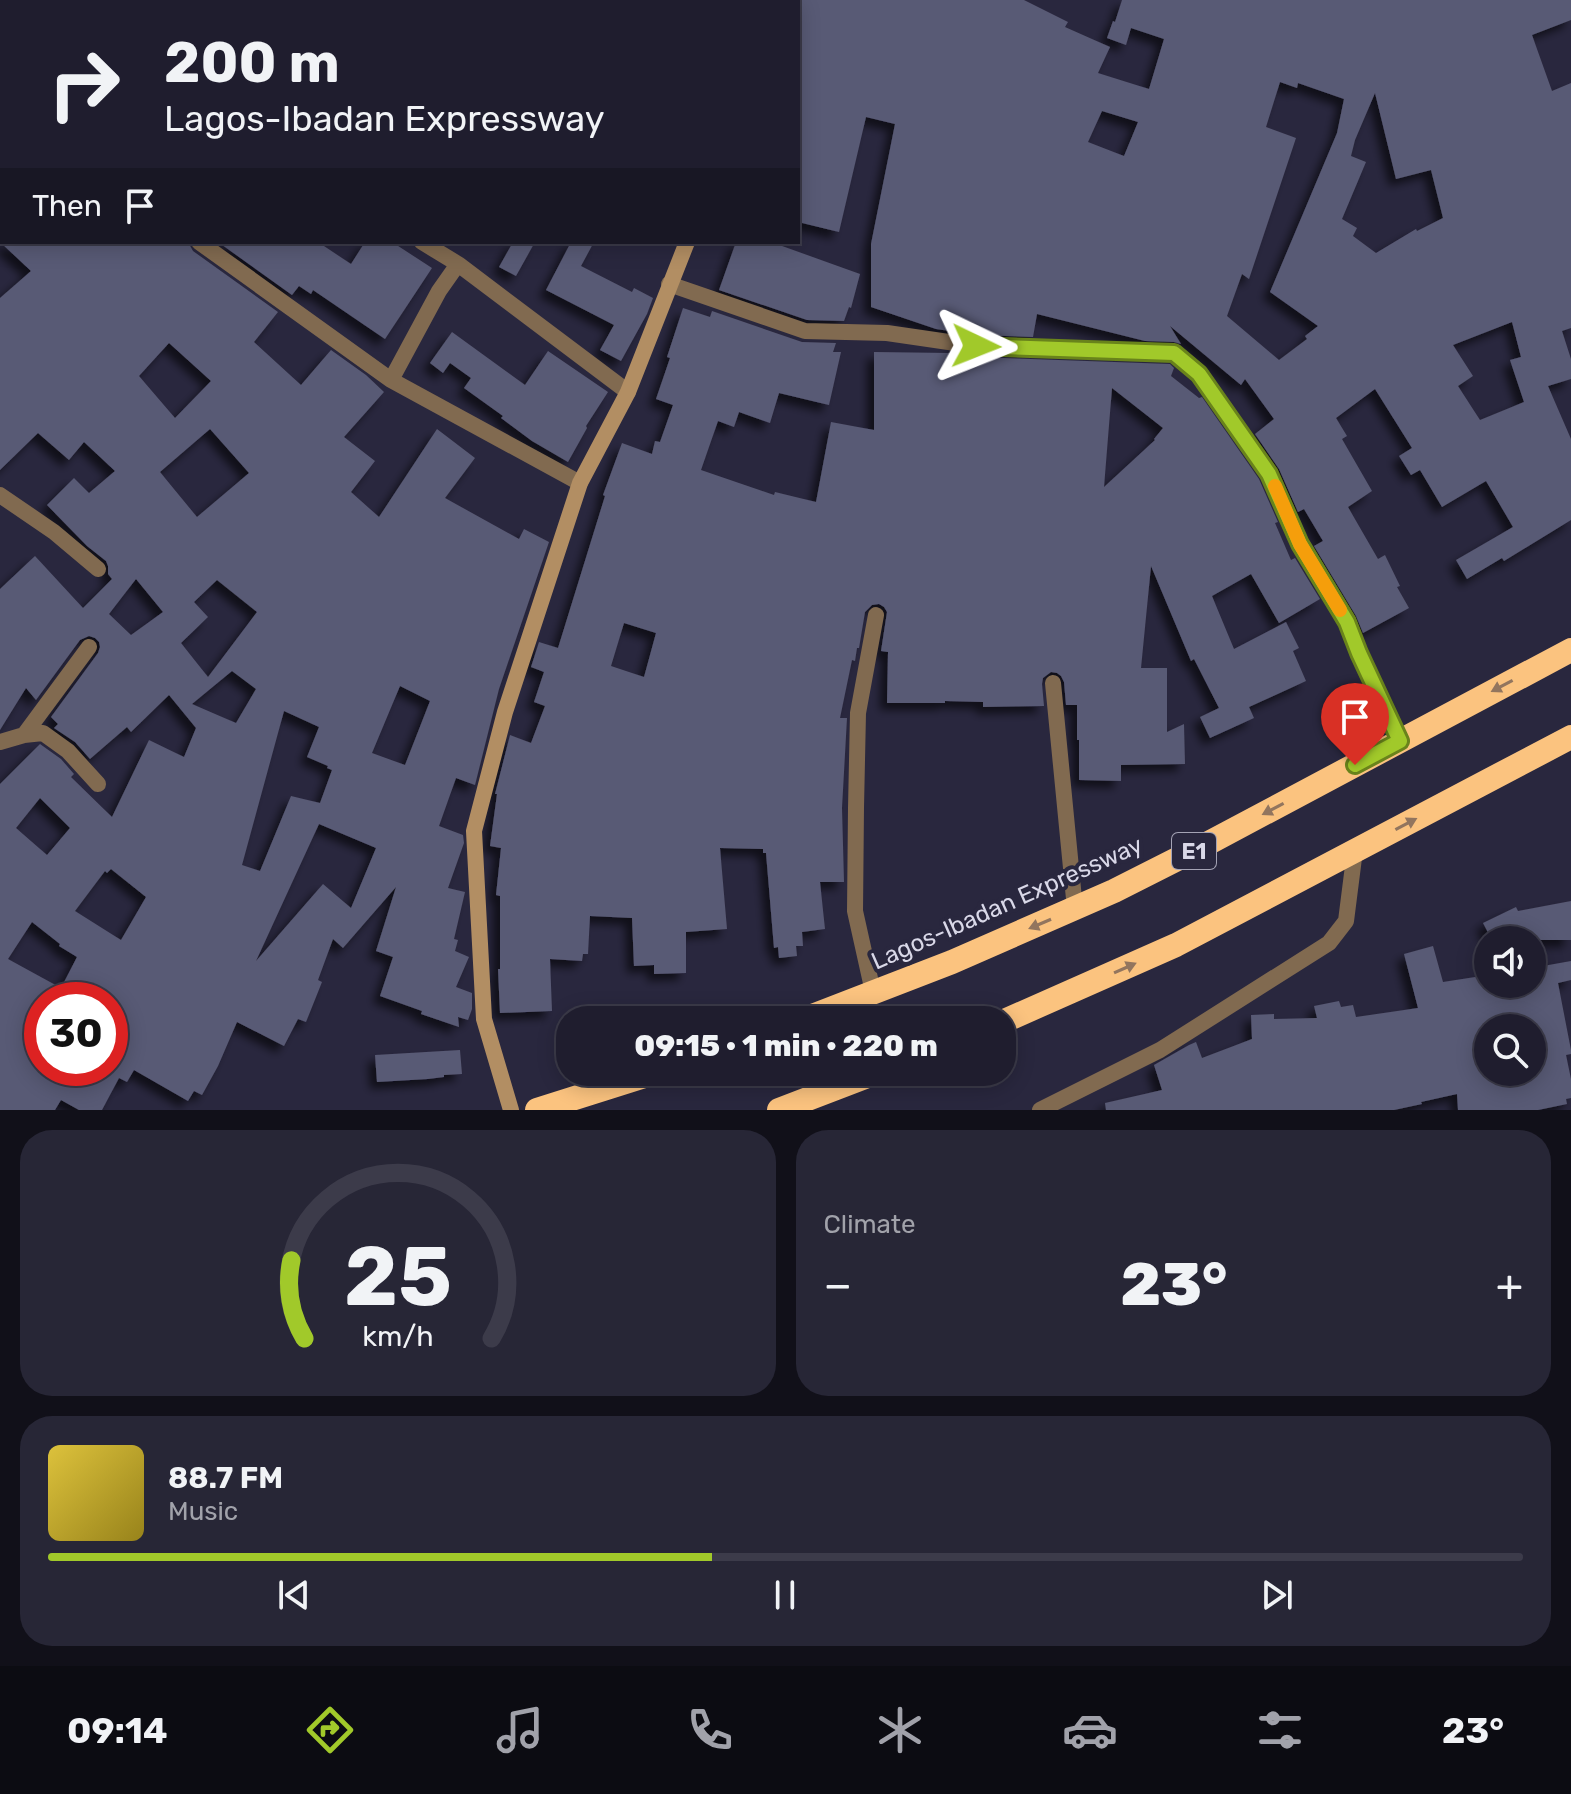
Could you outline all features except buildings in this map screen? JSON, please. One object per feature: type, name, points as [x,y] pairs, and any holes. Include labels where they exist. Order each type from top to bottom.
[{"type":"highway","name":"Lagos-Ibadan Expressway","points":[[838,1006],[952,962],[1075,909],[1203,846],[1571,650]]},
{"type":"highway","points":[[1016,1016],[1176,945],[1571,737]]},
{"type":"highway","points":[[537,1110],[613,1086]]},
{"type":"highway","points":[[779,1110],[842,1086]]},
{"type":"street","points":[[202,244],[391,380],[580,483]]},
{"type":"street","points":[[426,244],[458,264],[628,392]]},
{"type":"street","points":[[511,1110],[484,1019],[474,831],[505,712],[580,483],[628,392],[686,244]]},
{"type":"street","points":[[391,380],[439,291],[458,264]]},
{"type":"street","points":[[669,284],[805,331],[887,333],[976,346],[1174,353],[1199,374],[1269,474],[1300,544],[1347,622],[1400,741]]},
{"type":"street","points":[[0,495],[54,532],[98,569]]},
{"type":"street","points":[[873,992],[855,911],[858,713],[876,615]]},
{"type":"street","points":[[24,735],[89,647]]},
{"type":"street","points":[[1053,683],[1075,909]]},
{"type":"street","points":[[0,742],[43,733],[68,751],[98,784]]},
{"type":"street","points":[[1040,1110],[1160,1050],[1329,943],[1346,921],[1355,850]]},
{"type":"slow traffic","points":[[1275,486],[1300,544],[1340,610]]},
{"type":"route","points":[[976,346],[1174,353],[1199,374],[1269,474],[1300,544],[1347,622],[1400,741],[1355,765]]}]
